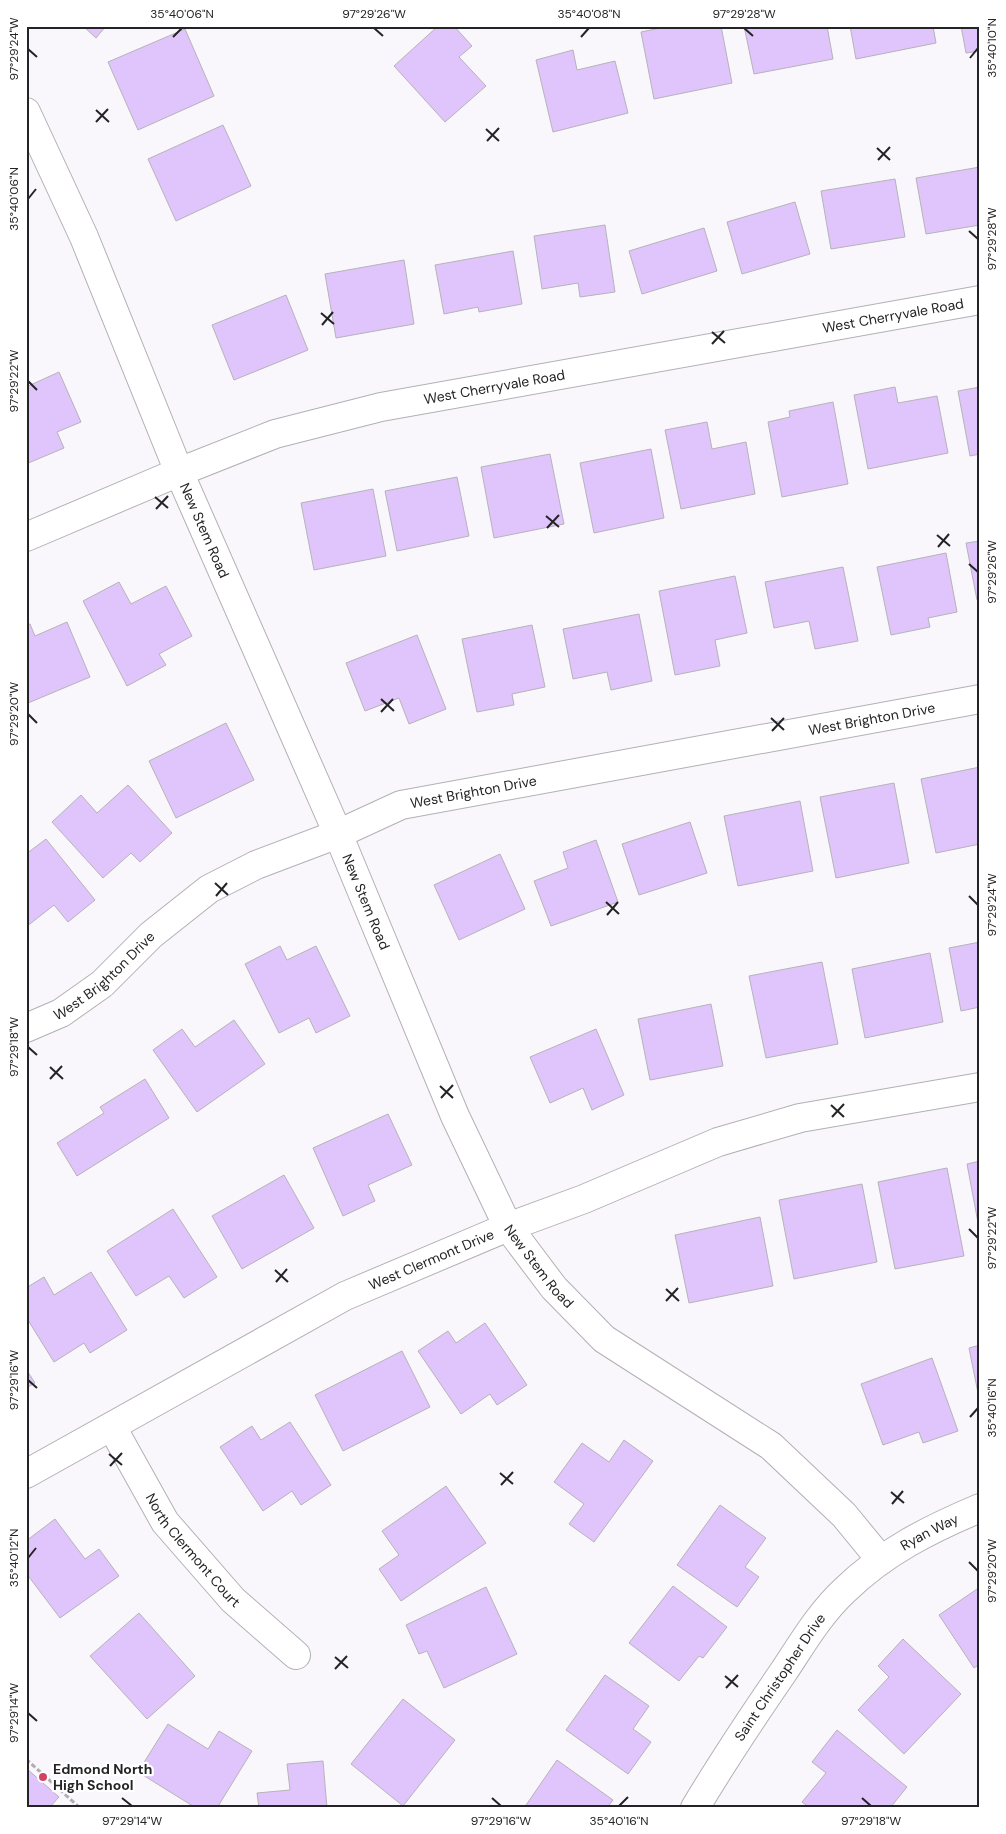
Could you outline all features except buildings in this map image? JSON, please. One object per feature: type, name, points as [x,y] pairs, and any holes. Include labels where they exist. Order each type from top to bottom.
[{"type":"street","name":"New Stem Road","points":[[26,112],[84,237],[179,472],[338,834],[454,1116],[508,1227],[554,1288],[604,1339],[771,1446],[844,1515],[880,1560]]},
{"type":"street","name":"West Cherryvale Road","points":[[26,537],[179,472],[275,434],[381,406],[980,300]]},
{"type":"street","name":"West Brighton Drive","points":[[26,1028],[60,1013],[102,984],[152,935],[208,888],[256,865],[338,834],[401,805],[980,699]]},
{"type":"street","name":"West Clermont Drive","points":[[26,1474],[345,1296],[508,1227],[584,1199],[718,1142],[800,1118],[980,1087]]},
{"type":"street","name":"North Clermont Court","points":[[112,1427],[165,1522],[233,1600],[296,1655]]},
{"type":"street","name":"Ryan Way","points":[[880,1560],[914,1538],[980,1508]]},
{"type":"street","name":"Saint Christopher Drive","points":[[695,1808],[727,1755],[815,1625],[844,1590],[880,1560]]},
{"type":"path","points":[[26,1759],[80,1808]]},
{"type":"place","name":"Edmond North High School","points":[[43,1777]]}]
